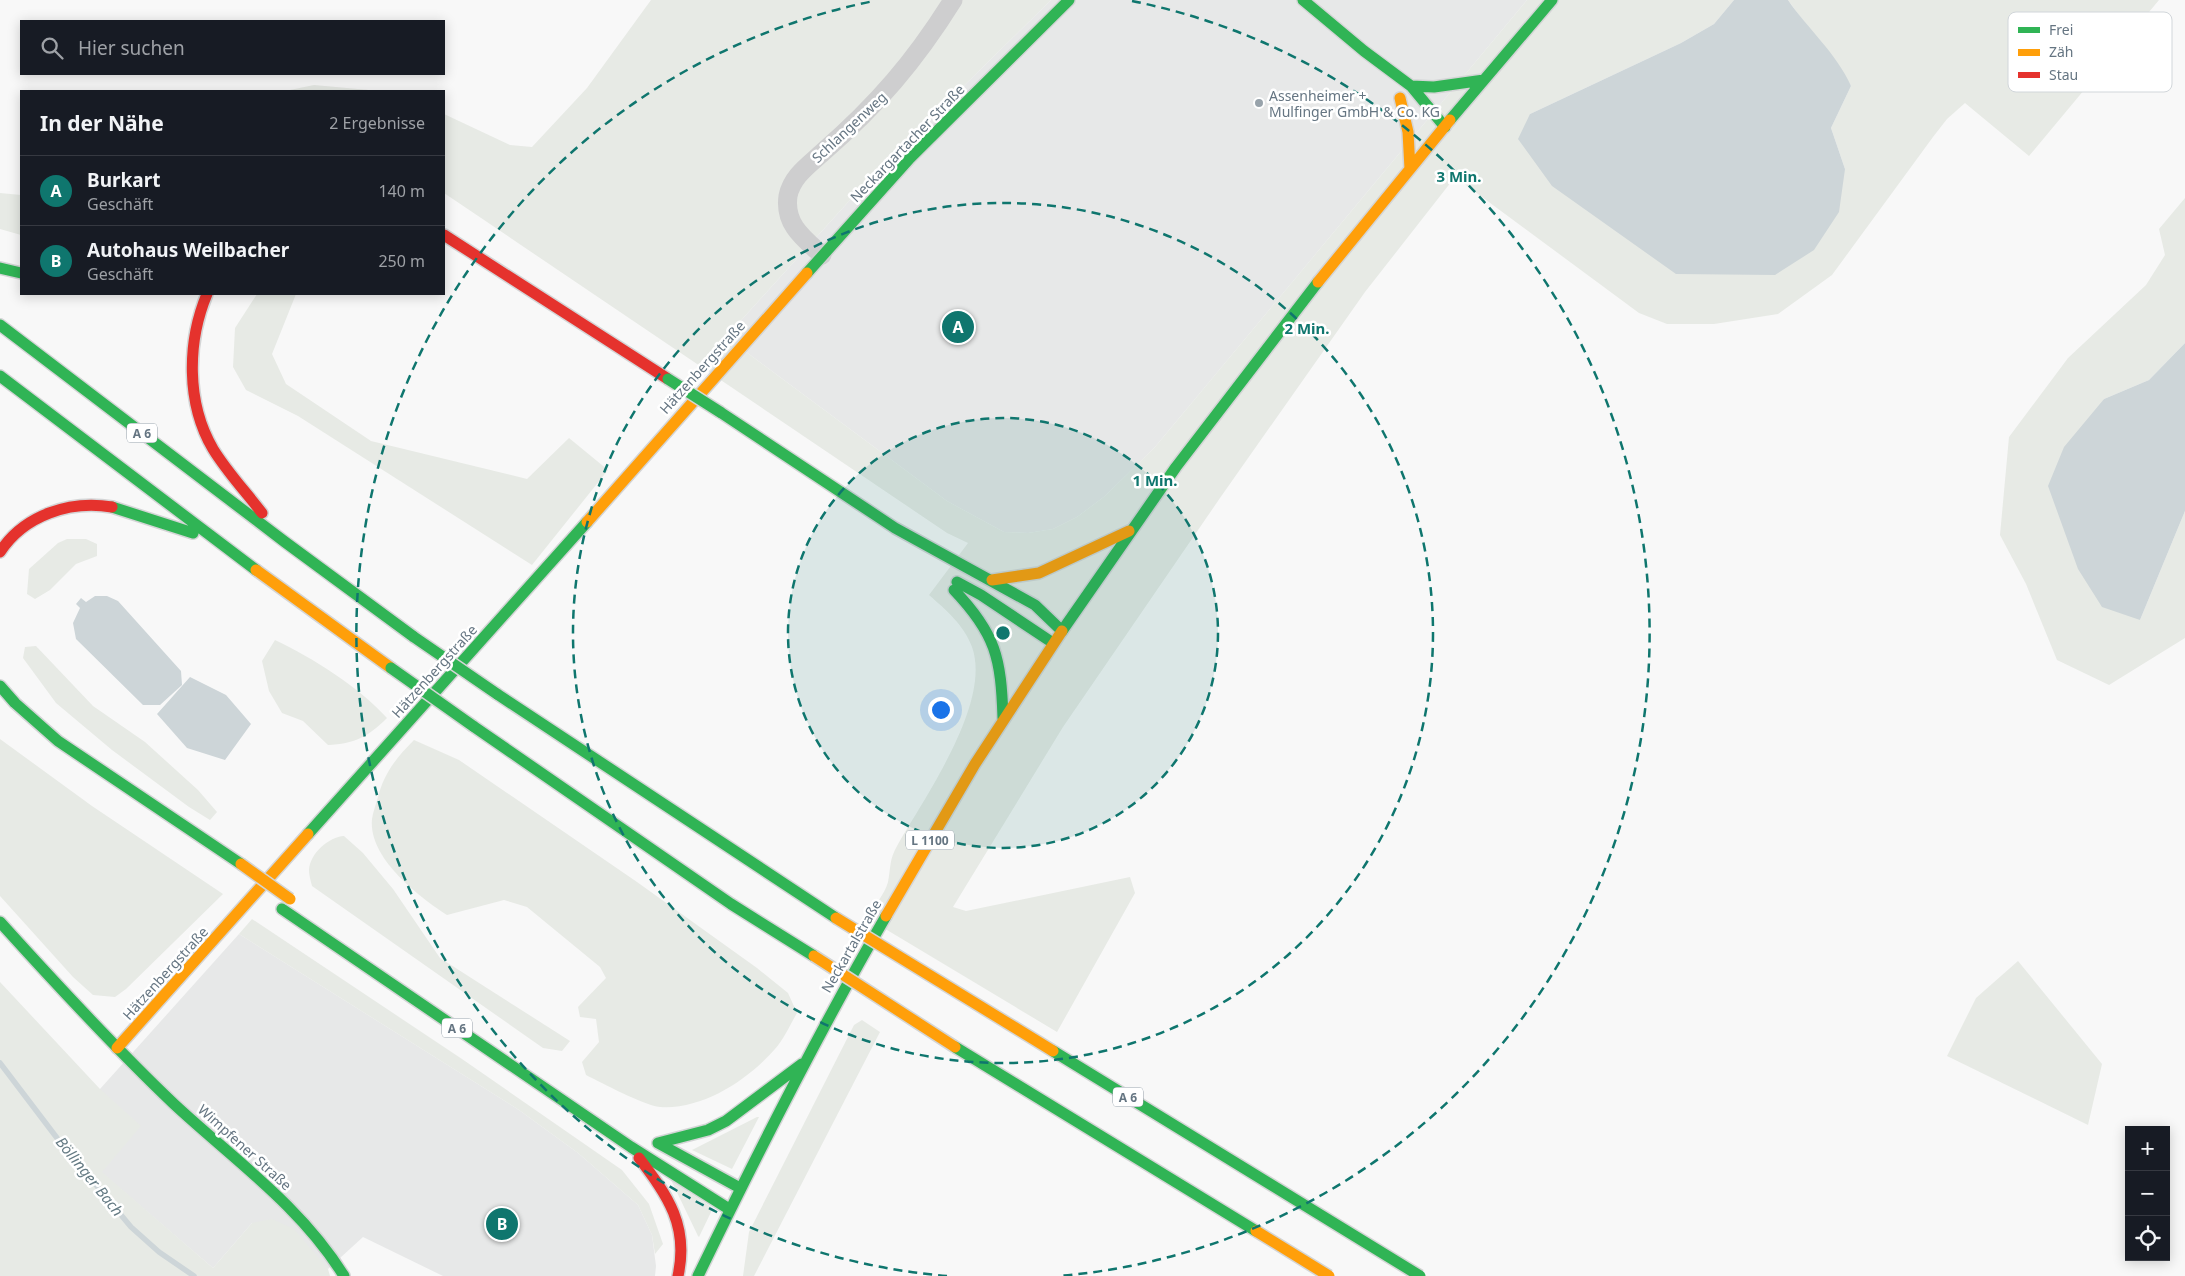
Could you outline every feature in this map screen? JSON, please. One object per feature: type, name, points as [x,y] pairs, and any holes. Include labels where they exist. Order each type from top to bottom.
[{"type":"main road","name":"Neckargartacher Straße","points":[[771,311],[910,158],[1069,0]]},
{"type":"main road","name":"L 1100","points":[[1053,644],[1129,531],[1258,357],[1410,169],[1434,133],[1445,127],[1552,0]]},
{"type":"main road","points":[[1313,3],[1364,51],[1411,86],[1445,127]]},
{"type":"main road","points":[[1364,51],[1400,98],[1417,116]]},
{"type":"main road","points":[[1411,86],[1434,87],[1484,80]]},
{"type":"main road","points":[[1400,98],[1408,132],[1410,169]]},
{"type":"main road","points":[[445,236],[665,383]]},
{"type":"main road","points":[[452,254],[665,383],[894,528],[1035,605],[1062,631]]},
{"type":"main road","points":[[0,268],[20,274]]},
{"type":"main road","points":[[206,295],[200,308],[192,347],[196,405],[212,448],[284,542]]},
{"type":"main road","name":"Hätzenbergstraße","points":[[117,1048],[590,519],[771,311]]},
{"type":"main road","name":"A 6","points":[[0,325],[284,542],[414,637],[498,694],[836,918],[1420,1276]]},
{"type":"main road","points":[[0,376],[218,542],[391,668],[731,904],[984,1065],[1329,1276]]},
{"type":"main road","points":[[717,416],[750,447]]},
{"type":"main road","points":[[0,552],[6,542],[33,522],[57,509],[81,504],[107,506],[139,514],[218,542]]},
{"type":"main road","points":[[992,580],[1039,573],[1129,531]]},
{"type":"main road","points":[[1003,718],[1002,670],[989,634],[971,607],[945,579],[981,595],[1053,644]]},
{"type":"main road","name":"Neckartalstraße","points":[[698,1276],[802,1064],[885,916],[1003,718],[1053,644]]},
{"type":"main road","points":[[0,686],[15,703],[58,741],[241,864],[294,902]]},
{"type":"main road","points":[[44,745],[116,794]]},
{"type":"main road","name":"A 6","points":[[251,887],[631,1147],[666,1194],[678,1219],[682,1253],[678,1276]]},
{"type":"main road","name":"Wimpfener Straße","points":[[0,922],[117,1048],[199,1128],[295,1212],[315,1232],[344,1276]]},
{"type":"main road","points":[[515,1053],[563,1086]]},
{"type":"main road","points":[[740,1188],[654,1141],[708,1130],[726,1121],[802,1064]]},
{"type":"main road","points":[[631,1147],[730,1209]]},
{"type":"street","name":"Schlangenweg","points":[[822,255],[797,233],[791,223],[788,208],[792,182],[804,168],[863,116],[898,80],[924,45],[953,0]]},
{"type":"shaded area","points":[[651,0],[1051,0],[869,179],[726,337],[947,501],[1004,532],[1028,533],[1053,529],[1077,517],[1105,496],[1155,447],[1527,0],[1734,0],[1714,24],[1681,43],[1530,114],[1845,169],[1831,128],[1851,86],[1788,0],[2159,0],[2149,12],[2008,12],[2008,92],[2082,92],[2029,156],[1965,103],[1947,119],[1933,137],[1832,275],[1778,314],[1714,324],[1667,324],[1639,313],[1455,177],[1365,292],[1220,498],[1063,727],[953,907],[966,911],[1130,877],[1135,893],[1057,1032],[867,918],[886,887],[894,851],[952,750],[973,695],[976,670],[969,639],[954,618],[929,595],[968,543],[947,533],[445,194],[445,114],[510,145],[532,147],[587,88]]},
{"type":"shaded area","points":[[1051,0],[1527,0],[1155,447],[1105,496],[1077,517],[1053,529],[1028,533],[1004,532],[947,501],[726,337],[869,179]]},
{"type":"shaded area","points":[[1734,0],[1788,0],[1830,52],[1851,86],[1831,128],[1845,169],[1839,212],[1814,250],[1775,275],[1676,274],[1552,186],[1518,139],[1530,114],[1681,43],[1714,24]]},
{"type":"shaded area","points":[[314,85],[369,90],[290,90]]},
{"type":"shaded area","points":[[0,193],[20,195],[20,235],[0,229]]},
{"type":"shaded area","points":[[2185,198],[2185,343],[2149,380],[2104,399],[2049,486],[2064,526],[2140,620],[2185,511],[2185,638],[2109,685],[2057,660],[2026,584],[2000,535],[2009,437],[2068,358],[2146,285],[2165,255],[2159,229]]},
{"type":"shaded area","points":[[256,295],[296,295],[272,354],[286,384],[371,441],[527,479],[569,438],[608,470],[532,565],[298,416],[246,390],[233,367],[235,328]]},
{"type":"shaded area","points":[[2185,343],[2185,511],[2140,620],[2102,607],[2078,569],[2048,486],[2064,447],[2104,399],[2149,380]]},
{"type":"shaded area","points":[[67,539],[86,539],[97,544],[97,556],[76,564],[50,590],[35,599],[27,594],[29,569],[58,543]]},
{"type":"shaded area","points":[[95,596],[107,596],[118,601],[181,671],[182,685],[160,705],[143,705],[76,639],[73,623],[80,608],[76,604],[81,598],[86,602]]},
{"type":"shaded area","points":[[275,640],[305,655],[335,674],[376,706],[387,718],[367,735],[346,743],[328,745],[303,721],[282,713],[269,691],[262,661]]},
{"type":"shaded area","points":[[36,646],[93,706],[145,742],[198,790],[217,812],[210,820],[189,807],[112,750],[56,703],[23,658],[25,647]]},
{"type":"shaded area","points":[[190,677],[226,695],[251,724],[225,760],[187,748],[157,714]]},
{"type":"shaded area","points":[[0,739],[92,806],[223,894],[126,989],[115,997],[93,995],[73,977],[0,896]]},
{"type":"shaded area","points":[[414,740],[459,760],[637,882],[757,968],[788,993],[797,1013],[775,1049],[752,1072],[724,1091],[692,1104],[676,1107],[660,1107],[644,1102],[586,1075],[582,1062],[599,1042],[596,1019],[580,1017],[578,1007],[606,978],[600,967],[527,907],[504,900],[447,915],[423,898],[397,875],[378,848],[373,834],[372,819],[381,788],[392,766]]},
{"type":"shaded area","points":[[344,836],[363,853],[393,889],[440,958],[570,1041],[562,1051],[543,1048],[312,886],[309,870],[313,858],[321,847],[332,839]]},
{"type":"shaded area","points":[[252,919],[462,1059],[622,1170],[649,1204],[663,1244],[655,1254],[652,1235],[638,1205],[578,1153],[519,1110],[239,934]]},
{"type":"shaded area","points":[[239,934],[519,1110],[578,1153],[638,1205],[652,1235],[656,1266],[655,1276],[443,1276],[363,1237],[328,1269],[252,1223],[213,1268],[101,1172],[100,1089]]},
{"type":"shaded area","points":[[2018,961],[2102,1064],[2088,1125],[1947,1056],[1976,998]]},
{"type":"shaded area","points":[[0,982],[100,1089],[141,1126],[102,1172],[213,1268],[252,1223],[272,1219],[294,1229],[328,1269],[330,1276],[0,1276]]},
{"type":"shaded area","points":[[862,1020],[880,1032],[754,1276],[743,1276],[749,1232],[854,1025]]},
{"type":"shaded area","points":[[759,1117],[732,1169],[692,1150]]},
{"type":"shaded area","points":[[671,1180],[713,1208],[699,1237],[698,1236]]},
{"type":"waterway","name":"Böllinger Bach","points":[[0,1063],[57,1138],[131,1227],[159,1252],[194,1276]]},
{"type":"traffic: fast","points":[[807,273],[910,158],[1069,0]]},
{"type":"traffic: fast","points":[[1303,0],[1364,51],[1411,86],[1445,127]]},
{"type":"traffic: fast","points":[[1450,120],[1552,0]]},
{"type":"traffic: fast","points":[[1411,86],[1434,87],[1484,80]]},
{"type":"traffic: fast","points":[[0,268],[20,273]]},
{"type":"traffic: fast","points":[[1062,631],[1176,467],[1318,282]]},
{"type":"traffic: fast","points":[[0,325],[285,542],[414,637]]},
{"type":"traffic: fast","points":[[0,376],[256,570]]},
{"type":"traffic: fast","points":[[668,379],[720,412]]},
{"type":"traffic: fast","points":[[720,412],[895,528],[1035,605],[1062,631]]},
{"type":"traffic: fast","points":[[112,507],[193,533]]},
{"type":"traffic: fast","points":[[308,834],[587,522]]},
{"type":"traffic: fast","points":[[957,582],[981,595],[1053,643]]},
{"type":"traffic: fast","points":[[954,590],[979,620],[993,648],[998,663],[1003,718]]},
{"type":"traffic: fast","points":[[414,637],[497,694]]},
{"type":"traffic: fast","points":[[391,668],[473,726]]},
{"type":"traffic: fast","points":[[0,686],[15,703],[58,741],[241,864]]},
{"type":"traffic: fast","points":[[497,694],[836,918]]},
{"type":"traffic: fast","points":[[473,726],[731,904],[814,956]]},
{"type":"traffic: fast","points":[[282,909],[631,1147],[729,1209]]},
{"type":"traffic: fast","points":[[698,1276],[789,1094],[836,1004],[886,916]]},
{"type":"traffic: fast","points":[[0,922],[151,1082],[287,1205],[308,1227],[344,1276]]},
{"type":"traffic: fast","points":[[955,1047],[1256,1231]]},
{"type":"traffic: fast","points":[[1053,1051],[1420,1276]]},
{"type":"traffic: fast","points":[[658,1143],[708,1130],[726,1121],[802,1064]]},
{"type":"traffic: fast","points":[[658,1143],[740,1188]]},
{"type":"traffic: slow","points":[[1400,98],[1408,132],[1410,169]]},
{"type":"traffic: slow","points":[[1318,282],[1450,120]]},
{"type":"traffic: slow","points":[[587,522],[807,273]]},
{"type":"traffic: slow","points":[[992,580],[1039,573],[1129,531]]},
{"type":"traffic: slow","points":[[256,570],[391,668]]},
{"type":"traffic: slow","points":[[886,916],[975,764],[1062,631]]},
{"type":"traffic: slow","points":[[117,1048],[308,834]]},
{"type":"traffic: slow","points":[[241,864],[290,899]]},
{"type":"traffic: slow","points":[[836,918],[1053,1051]]},
{"type":"traffic: slow","points":[[814,956],[955,1047]]},
{"type":"traffic: slow","points":[[1256,1231],[1329,1276]]},
{"type":"traffic: jam","points":[[445,236],[668,379]]},
{"type":"traffic: jam","points":[[207,295],[200,313],[193,352],[192,372],[198,412],[204,431],[218,457],[262,513]]},
{"type":"traffic: jam","points":[[0,552],[22,528],[49,513],[64,508],[80,506],[112,507]]},
{"type":"traffic: jam","points":[[639,1158],[659,1185],[674,1212],[681,1242],[678,1276]]},
{"type":"place","name":"Assenheimer + Mulfinger GmbH & Co. KG","points":[[1259,103]]},
{"type":"place","name":"Burkart","points":[[958,327]]},
{"type":"place","name":"Autohaus Weilbacher","points":[[502,1224]]}]
